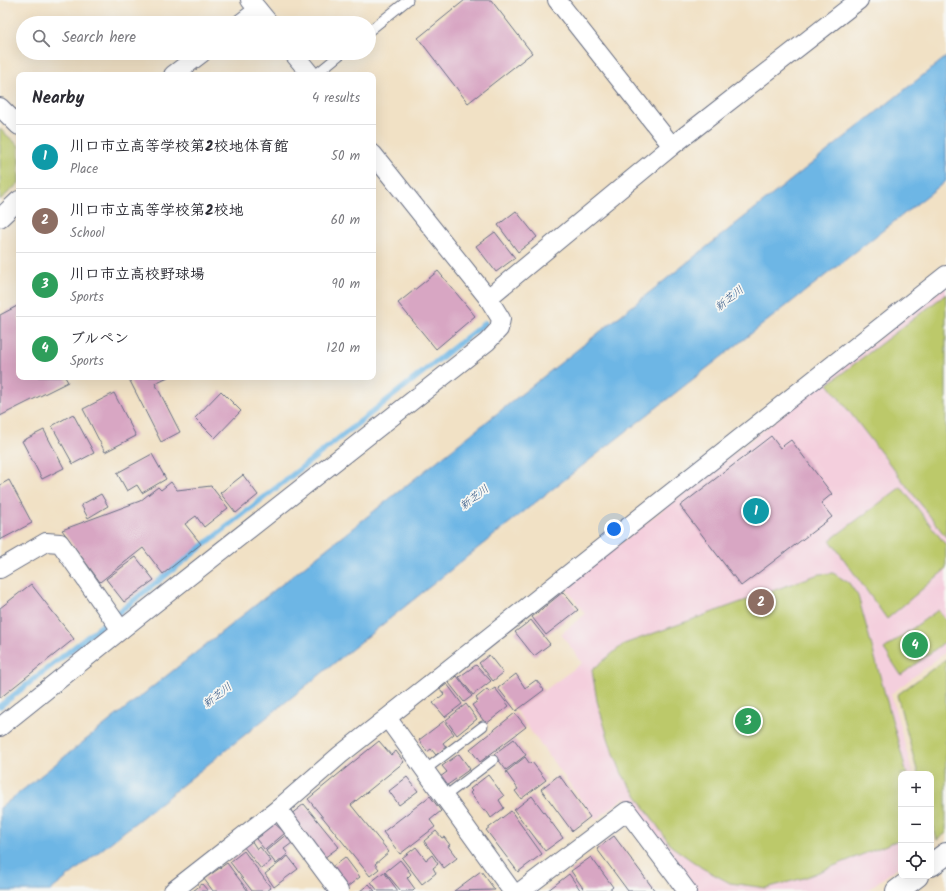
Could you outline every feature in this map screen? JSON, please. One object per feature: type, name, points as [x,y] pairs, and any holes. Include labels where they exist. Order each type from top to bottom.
[{"type":"street","points":[[558,0],[672,146]]},
{"type":"street","points":[[488,298],[672,146],[859,0]]},
{"type":"street","points":[[178,72],[193,60]]},
{"type":"street","points":[[299,60],[309,72]]},
{"type":"street","points":[[0,107],[16,123]]},
{"type":"street","points":[[0,726],[487,342],[499,329],[501,319],[488,298],[376,158]]},
{"type":"street","points":[[0,218],[16,203]]},
{"type":"street","points":[[173,891],[278,809],[340,755],[946,275]]},
{"type":"street","points":[[0,570],[46,542],[60,543],[121,630]]},
{"type":"street","points":[[388,718],[512,891]]},
{"type":"street","points":[[278,809],[339,891]]},
{"type":"street","points":[[521,891],[627,811],[687,891]]},
{"type":"street","points":[[934,863],[946,854]]},
{"type":"street","points":[[897,891],[913,879]]},
{"type":"lane","points":[[376,25],[408,0]]},
{"type":"lane","points":[[319,72],[333,60]]},
{"type":"lane","points":[[425,770],[483,726]]},
{"type":"lane","points":[[444,797],[493,760]]},
{"type":"shaded area","points":[[946,286],[946,652],[891,694],[912,771],[898,771],[898,867],[866,891],[693,891],[625,797],[596,820],[516,711],[582,663],[561,634],[585,614],[565,587]]},
{"type":"green space","points":[[0,129],[16,143],[16,186],[0,200]]},
{"type":"green space","points":[[946,294],[946,537],[828,384]]},
{"type":"green space","points":[[901,487],[946,545],[946,569],[887,619],[830,540]]},
{"type":"green space","points":[[833,573],[849,583],[858,596],[906,771],[898,771],[898,840],[804,878],[766,888],[730,883],[702,868],[671,846],[622,774],[609,741],[597,701],[592,670],[624,644],[819,574]]},
{"type":"green space","points":[[938,610],[946,621],[946,641],[901,675],[884,649]]},
{"type":"green space","points":[[946,659],[946,833],[937,840],[934,830],[934,771],[917,771],[897,695]]},
{"type":"water","name":"新芝川","points":[[946,57],[946,181],[508,524],[50,891],[0,891],[0,808]]},
{"type":"building","points":[[465,0],[491,0],[532,53],[468,103],[418,38]]},
{"type":"building","points":[[516,211],[537,237],[518,252],[498,225]]},
{"type":"building","points":[[495,232],[515,258],[496,272],[476,246]]},
{"type":"building","points":[[438,271],[475,316],[436,349],[398,303]]},
{"type":"building","points":[[16,307],[16,380],[67,380],[68,382],[0,416],[0,315]]},
{"type":"building","points":[[130,380],[162,380],[155,383],[180,432],[161,442]]},
{"type":"building","points":[[221,391],[241,411],[215,438],[195,418]]},
{"type":"building","points":[[114,393],[136,436],[105,452],[83,409]]},
{"type":"building","points":[[73,414],[94,453],[73,464],[52,426]]},
{"type":"building","points":[[44,430],[64,468],[42,479],[22,441]]},
{"type":"building","points":[[771,436],[780,448],[791,440],[832,494],[821,503],[832,517],[741,586],[680,506]]},
{"type":"building","points":[[152,454],[166,479],[142,493],[137,485],[127,491],[117,473]]},
{"type":"building","points":[[243,475],[258,495],[236,513],[220,493]]},
{"type":"building","points":[[9,480],[32,523],[0,540],[0,485]]},
{"type":"building","points":[[171,482],[177,490],[211,486],[228,508],[204,527],[196,516],[185,524],[201,544],[163,574],[143,548],[100,582],[62,530],[140,501],[158,487],[161,490]]},
{"type":"building","points":[[101,494],[108,506],[88,518],[81,505]]},
{"type":"building","points":[[136,557],[154,580],[124,602],[106,579]]},
{"type":"building","points":[[31,584],[74,639],[0,698],[0,608]]},
{"type":"building","points":[[563,592],[578,610],[546,635],[532,617]]},
{"type":"building","points":[[531,620],[550,644],[534,656],[515,632]]},
{"type":"building","points":[[489,655],[503,673],[493,681],[479,663]]},
{"type":"building","points":[[476,665],[491,681],[473,695],[459,677]]},
{"type":"building","points":[[516,674],[525,688],[536,680],[544,690],[516,711],[498,688]]},
{"type":"building","points":[[457,676],[472,696],[464,702],[449,683]]},
{"type":"building","points":[[447,684],[462,704],[445,717],[433,703],[444,694],[440,689]]},
{"type":"building","points":[[495,688],[509,706],[486,724],[472,705],[478,701],[476,698],[487,689],[489,692]]},
{"type":"building","points":[[466,704],[477,719],[457,735],[446,720]]},
{"type":"building","points":[[515,713],[526,727],[480,762],[470,749]]},
{"type":"building","points":[[444,721],[454,734],[443,743],[446,747],[436,755],[431,749],[427,752],[419,740]]},
{"type":"building","points":[[514,739],[526,755],[506,770],[494,754]]},
{"type":"building","points":[[379,741],[391,755],[396,751],[404,762],[351,805],[389,852],[375,864],[379,869],[370,876],[308,799]]},
{"type":"building","points":[[459,754],[470,769],[446,786],[440,777],[447,772],[442,766]]},
{"type":"building","points":[[525,757],[530,764],[532,762],[546,780],[521,799],[515,791],[518,789],[506,772]]},
{"type":"building","points":[[488,775],[504,796],[499,800],[504,808],[491,818],[486,810],[484,811],[470,793],[472,791],[470,789]]},
{"type":"building","points":[[559,775],[590,817],[572,831],[541,789]]},
{"type":"building","points":[[407,777],[418,791],[399,805],[389,791]]},
{"type":"building","points":[[430,796],[441,811],[430,820],[435,827],[400,854],[383,832]]},
{"type":"building","points":[[532,796],[563,838],[545,851],[514,810]]},
{"type":"building","points":[[304,804],[339,847],[324,858],[290,815]]},
{"type":"building","points":[[511,811],[542,854],[518,872],[486,830]]},
{"type":"building","points":[[273,822],[285,833],[265,850],[256,839],[262,835],[260,832]]},
{"type":"building","points":[[436,831],[442,838],[444,837],[450,845],[448,846],[457,858],[444,868],[424,841]]},
{"type":"building","points":[[288,833],[292,843],[284,849],[288,854],[276,864],[266,851]]},
{"type":"building","points":[[614,836],[655,891],[628,891],[597,849]]},
{"type":"building","points":[[251,840],[257,849],[260,847],[271,861],[261,869],[243,846]]},
{"type":"building","points":[[416,847],[426,860],[432,855],[438,864],[433,868],[436,873],[422,884],[402,858]]},
{"type":"building","points":[[244,851],[271,888],[267,891],[252,891],[230,862]]},
{"type":"building","points":[[288,856],[298,869],[274,887],[265,874]]},
{"type":"building","points":[[345,857],[360,877],[347,887],[332,867]]},
{"type":"building","points":[[591,857],[613,887],[608,891],[585,891],[571,871]]},
{"type":"building","points":[[400,860],[411,874],[407,878],[415,889],[413,891],[401,891],[385,872]]},
{"type":"building","points":[[227,863],[248,891],[213,891],[204,879]]},
{"type":"building","points":[[481,871],[495,890],[454,891]]},
{"type":"building","points":[[384,872],[398,891],[378,891],[371,882]]},
{"type":"building","points":[[569,874],[581,891],[547,891]]},
{"type":"building","points":[[202,884],[208,891],[193,891]]},
{"type":"building","points":[[369,884],[375,891],[360,891]]},
{"type":"waterway","points":[[0,706],[485,323]]},
{"type":"place","name":"川口市立高等学校第2校地体育館","points":[[756,511]]},
{"type":"place","name":"川口市立高等学校第2校地","points":[[761,602]]},
{"type":"place","name":"ブルペン","points":[[915,645]]},
{"type":"place","name":"川口市立高校野球場","points":[[748,721]]}]
